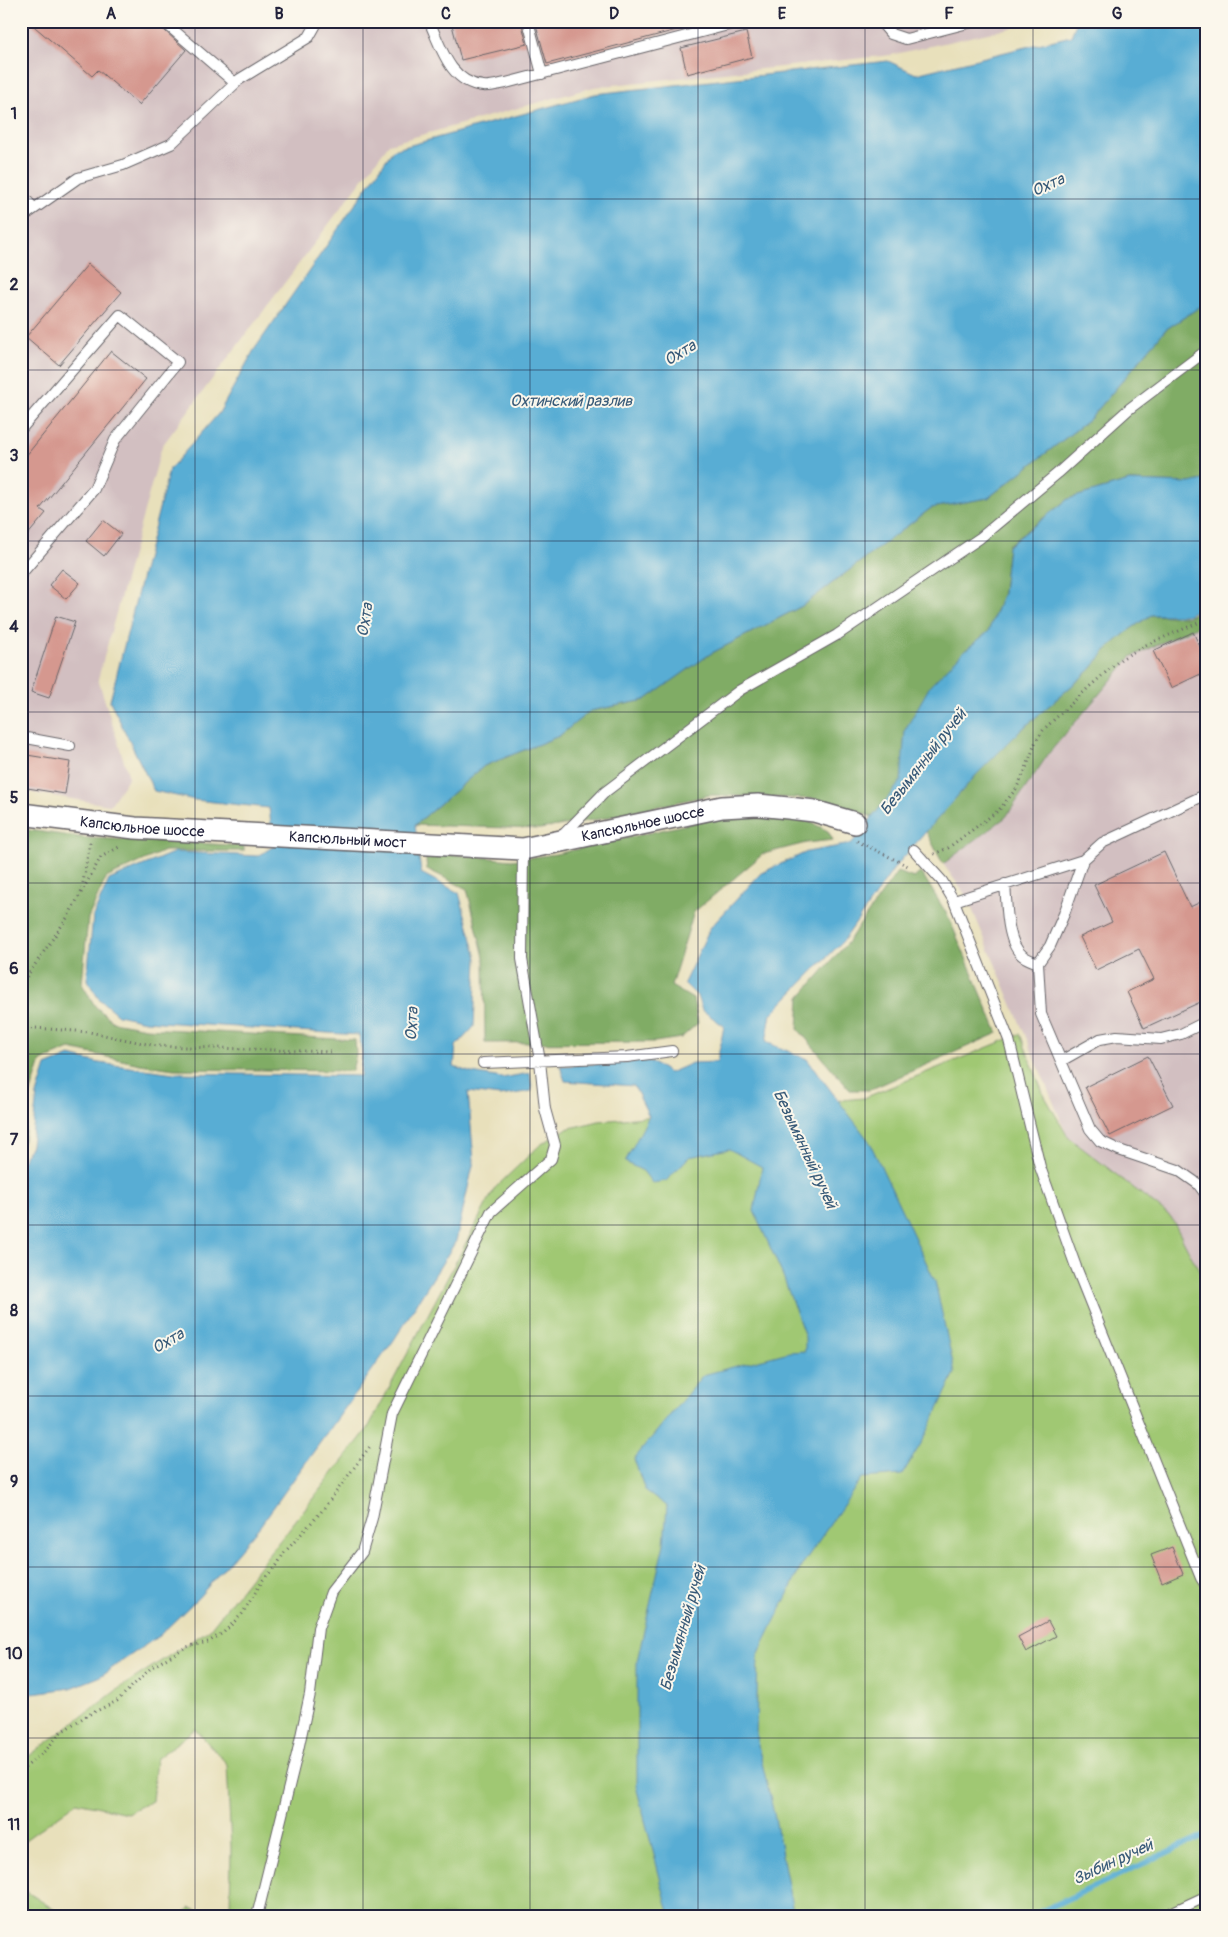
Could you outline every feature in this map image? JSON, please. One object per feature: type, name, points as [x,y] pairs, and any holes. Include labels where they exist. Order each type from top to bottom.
[{"type":"street","name":"Капсюльное шоссе","points":[[430,844],[523,849],[722,807],[758,805],[814,811],[854,832]]},
{"type":"street","name":"Капсюльное шоссе","points":[[21,814],[135,828],[265,835]]},
{"type":"street","name":"Капсюльный мост","points":[[265,835],[430,844]]},
{"type":"lane","points":[[163,21],[236,83]]},
{"type":"lane","points":[[21,218],[78,178],[123,165],[171,144],[236,83],[309,37],[318,21]]},
{"type":"lane","points":[[429,21],[451,68],[466,83],[485,86],[542,74],[732,24],[735,21]]},
{"type":"lane","points":[[528,21],[542,74]]},
{"type":"lane","points":[[880,21],[890,34],[906,39],[976,21]]},
{"type":"lane","points":[[21,195],[34,208]]},
{"type":"lane","points":[[21,429],[120,315],[178,362],[115,440],[94,489],[21,574]]},
{"type":"lane","points":[[556,842],[605,792],[740,690],[837,635],[980,538],[1058,474],[1129,409],[1207,350]]},
{"type":"lane","points":[[21,737],[70,746]]},
{"type":"lane","points":[[954,901],[1083,860],[1102,843],[1207,794]]},
{"type":"lane","points":[[257,1916],[310,1694],[318,1628],[331,1592],[362,1552],[372,1518],[392,1414],[491,1212],[550,1158],[555,1145],[545,1109],[540,1061],[522,960],[523,849]]},
{"type":"lane","points":[[914,850],[942,881],[954,901],[1009,1040],[1044,1176],[1076,1267],[1198,1569],[1207,1587]]},
{"type":"lane","points":[[1083,860],[1057,930],[1050,946],[1038,963],[1040,1014],[1090,1129],[1100,1141],[1119,1150],[1178,1170],[1198,1184],[1207,1196]]},
{"type":"lane","points":[[1005,884],[1009,929],[1015,946],[1023,956],[1038,963]]},
{"type":"lane","points":[[1061,1061],[1100,1039],[1117,1036],[1161,1038],[1181,1034],[1207,1022]]},
{"type":"lane","points":[[483,1063],[627,1057],[672,1051]]},
{"type":"lane","points":[[1164,1916],[1207,1896]]},
{"type":"path","points":[[923,859],[948,848],[999,810],[1016,789],[1036,742],[1044,729],[1122,660],[1146,645],[1207,619]]},
{"type":"path","points":[[1200,674],[1207,683]]},
{"type":"path","points":[[82,890],[93,824]]},
{"type":"path","points":[[21,985],[67,918],[101,857],[121,846],[135,828]]},
{"type":"path","points":[[854,832],[903,864]]},
{"type":"path","points":[[21,1026],[89,1032],[157,1046],[334,1052]]},
{"type":"path","points":[[21,1771],[46,1750],[61,1732],[86,1716],[117,1701],[152,1666],[186,1647],[208,1642],[223,1633],[242,1614],[263,1580],[277,1565],[294,1540],[321,1512],[364,1456],[375,1438]]},
{"type":"shaded area","points":[[21,21],[1041,21],[891,55],[594,87],[389,144],[162,446],[98,679],[129,777],[110,805],[21,791]]},
{"type":"shaded area","points":[[1207,622],[1207,1285],[1172,1219],[1068,1137],[967,897],[943,864],[1006,817],[1049,753],[1131,657]]},
{"type":"green space","points":[[1207,302],[1207,479],[1190,483],[1129,481],[1068,499],[1008,545],[1003,593],[988,632],[963,652],[905,730],[902,781],[873,817],[819,799],[710,795],[605,818],[540,829],[415,825],[484,766],[559,736],[590,711],[645,700],[710,654],[802,606],[931,508],[988,498],[1090,419],[1165,330]]},
{"type":"green space","points":[[1207,606],[1207,622],[1131,657],[1049,753],[1006,817],[943,864],[926,831],[976,775],[1021,730],[1090,670],[1108,648],[1151,615],[1187,617]]},
{"type":"green space","points":[[749,813],[806,820],[828,831],[833,840],[806,843],[763,854],[694,912],[671,986],[693,999],[698,1023],[681,1038],[655,1042],[485,1043],[484,957],[467,889],[427,869],[425,852],[512,860],[556,854],[701,821]]},
{"type":"green space","points":[[21,829],[85,838],[244,846],[244,851],[164,851],[106,878],[88,918],[82,984],[95,1006],[113,1022],[146,1028],[355,1040],[356,1054],[352,1071],[174,1069],[140,1064],[70,1049],[41,1061],[30,1095],[24,1140],[21,1147]]},
{"type":"green space","points":[[897,872],[914,878],[921,872],[948,916],[998,1033],[869,1090],[850,1090],[798,1029],[800,997],[847,943]]},
{"type":"green space","points":[[1020,1034],[1043,1093],[1068,1137],[1171,1217],[1207,1286],[1207,1916],[230,1916],[231,1847],[227,1764],[195,1729],[156,1759],[152,1801],[127,1813],[77,1802],[21,1843],[21,1762],[121,1687],[209,1630],[367,1430],[495,1188],[540,1145],[566,1129],[599,1121],[864,1098]]},
{"type":"green space","points":[[21,1888],[64,1916],[21,1916]]},
{"type":"green space","points":[[190,1908],[218,1916],[181,1916]]},
{"type":"water","name":"Охтинский разлив","points":[[1077,21],[1207,21],[1207,302],[1165,330],[1090,419],[988,498],[931,508],[802,606],[710,654],[645,700],[590,711],[559,736],[484,766],[415,825],[421,873],[459,893],[477,958],[474,1027],[456,1046],[454,1067],[472,1073],[502,1078],[530,1073],[532,1091],[500,1096],[468,1092],[474,1161],[456,1241],[394,1340],[260,1526],[198,1598],[160,1635],[99,1677],[71,1688],[32,1693],[21,1700],[21,1163],[31,1145],[37,1095],[46,1066],[70,1056],[99,1063],[174,1073],[360,1076],[362,1054],[359,1035],[145,1021],[118,1015],[99,999],[87,980],[93,916],[109,880],[175,852],[258,856],[274,846],[269,808],[195,800],[154,791],[110,701],[169,470],[219,413],[254,350],[393,150],[595,94],[888,61],[916,74],[1071,36]]},
{"type":"water","name":"Безымянный ручей","points":[[1207,479],[1207,604],[1187,615],[1151,615],[1108,648],[1090,670],[1021,730],[976,775],[895,867],[844,940],[771,1014],[766,1042],[807,1059],[869,1141],[935,1281],[955,1373],[925,1437],[902,1475],[862,1478],[802,1565],[758,1655],[756,1737],[775,1818],[794,1916],[670,1916],[637,1790],[637,1661],[664,1544],[667,1506],[645,1490],[634,1459],[703,1375],[789,1352],[805,1351],[805,1337],[783,1276],[754,1211],[762,1167],[729,1149],[689,1157],[666,1181],[652,1183],[643,1171],[625,1162],[649,1116],[634,1086],[565,1081],[560,1066],[648,1061],[669,1073],[692,1063],[717,1062],[724,1026],[702,1010],[697,996],[684,983],[710,928],[761,873],[807,852],[851,844],[901,781],[905,730],[930,686],[963,652],[988,632],[1003,593],[1008,546],[1068,499],[1129,481],[1190,483]]},
{"type":"building","points":[[28,21],[154,21],[186,50],[139,105],[98,70],[92,76]]},
{"type":"building","points":[[451,21],[521,21],[527,44],[461,60]]},
{"type":"building","points":[[535,21],[691,21],[692,26],[547,64]]},
{"type":"building","points":[[746,32],[752,57],[687,74],[681,48]]},
{"type":"building","points":[[88,264],[121,292],[59,365],[26,337]]},
{"type":"building","points":[[111,351],[146,379],[40,509],[46,513],[21,543],[21,462]]},
{"type":"building","points":[[103,520],[121,534],[104,556],[86,541]]},
{"type":"building","points":[[62,569],[80,583],[66,599],[49,585]]},
{"type":"building","points":[[56,616],[75,622],[49,698],[31,692]]},
{"type":"building","points":[[1193,632],[1207,661],[1207,671],[1171,688],[1153,651]]},
{"type":"building","points":[[21,754],[70,762],[65,794],[21,787]]},
{"type":"building","points":[[1164,852],[1190,907],[1207,899],[1207,999],[1144,1028],[1127,992],[1154,979],[1139,949],[1096,970],[1080,937],[1112,922],[1094,885]]},
{"type":"building","points":[[1148,1056],[1173,1105],[1110,1136],[1085,1087]]},
{"type":"building","points":[[1172,1547],[1183,1574],[1162,1583],[1151,1555]]},
{"type":"building","points":[[1048,1621],[1056,1636],[1026,1652],[1018,1637]]},
{"type":"waterway","name":"Зыбин ручей","points":[[1031,1916],[1207,1834]]},
{"type":"water label","name":"Охта","points":[[1048,185]]},
{"type":"water label","name":"Охта","points":[[680,353]]},
{"type":"water label","name":"Охта","points":[[365,620]]},
{"type":"water label","name":"Охта","points":[[412,1024]]},
{"type":"water label","name":"Охта","points":[[168,1341]]}]
